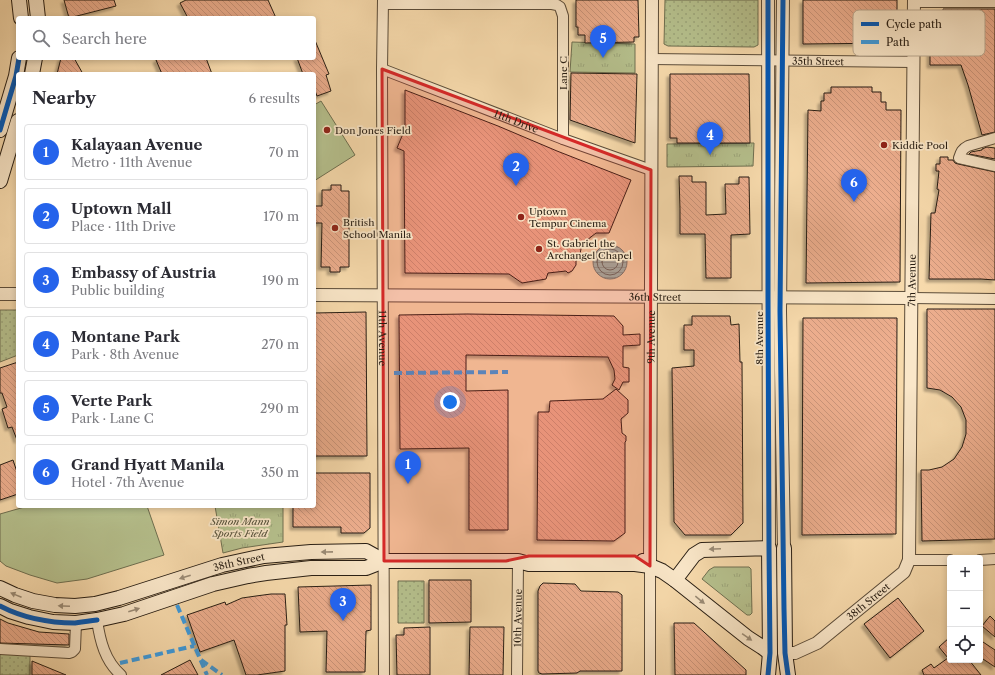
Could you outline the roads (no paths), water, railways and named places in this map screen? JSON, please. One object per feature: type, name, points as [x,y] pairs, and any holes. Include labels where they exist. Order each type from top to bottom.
[{"type":"main road","points":[[19,0],[21,16]]},
{"type":"main road","points":[[36,0],[38,16]]},
{"type":"main road","points":[[17,72],[19,60]]},
{"type":"main road","points":[[32,72],[35,60]]},
{"type":"main road","points":[[0,130],[16,76]]},
{"type":"main road","points":[[0,181],[16,128]]},
{"type":"main road","points":[[675,580],[694,555],[702,550],[769,548]]},
{"type":"main road","name":"8th Avenue","points":[[768,675],[770,653],[769,548]]},
{"type":"main road","name":"8th Avenue","points":[[784,548],[786,653],[788,675]]},
{"type":"main road","name":"38th Street","points":[[0,588],[33,602],[76,606],[95,604],[119,598],[222,565],[264,556],[311,552],[366,551],[384,561]]},
{"type":"main road","name":"38th Street","points":[[0,606],[29,617],[53,622],[76,623],[124,614],[213,584],[266,573],[311,568],[366,568],[384,561],[518,561],[529,564],[635,564],[650,566],[662,571],[748,638],[770,653]]},
{"type":"main road","points":[[770,653],[775,675]]},
{"type":"main road","points":[[782,675],[786,653]]},
{"type":"street","name":"9th Avenue","points":[[650,675],[650,170],[652,0]]},
{"type":"street","name":"8th Avenue","points":[[768,0],[768,61],[774,297],[784,548]]},
{"type":"street","name":"8th Avenue","points":[[769,548],[774,297],[783,0]]},
{"type":"street","points":[[914,1],[995,2]]},
{"type":"street","name":"Lane C","points":[[383,2],[552,4],[560,7],[563,16],[563,139]]},
{"type":"street","name":"11th Avenue","points":[[383,2],[384,675]]},
{"type":"street","name":"7th Avenue","points":[[909,560],[913,56]]},
{"type":"street","name":"35th Street","points":[[651,60],[913,62]]},
{"type":"street","name":"11th Drive","points":[[382,69],[563,139],[650,170]]},
{"type":"street","points":[[995,138],[968,146],[962,151],[959,158],[995,166]]},
{"type":"street","points":[[0,294],[16,294]]},
{"type":"street","name":"36th Street","points":[[316,295],[995,299]]},
{"type":"street","points":[[909,560],[947,560]]},
{"type":"street","name":"38th Street","points":[[786,653],[795,653],[817,643],[904,572],[909,560]]},
{"type":"street","points":[[983,560],[995,560]]},
{"type":"street","name":"10th Avenue","points":[[517,675],[518,561]]},
{"type":"street","points":[[96,620],[102,645],[107,657],[121,675]]},
{"type":"street","points":[[0,650],[72,652],[75,649],[76,623]]},
{"type":"water","points":[[610,245],[622,250],[627,262],[622,274],[610,279],[598,274],[593,262],[598,250]]},
{"type":"place","name":"Verte Park","points":[[603,58]]},
{"type":"place","name":"Don Jones Field","points":[[327,130]]},
{"type":"place","name":"Kiddie Pool","points":[[884,145]]},
{"type":"place","name":"Montane Park","points":[[710,155]]},
{"type":"place","name":"Uptown Mall","points":[[516,186]]},
{"type":"place","name":"Grand Hyatt Manila","points":[[854,202]]},
{"type":"place","name":"Uptown Tempur Cinema","points":[[521,217]]},
{"type":"place","name":"British School Manila","points":[[335,228]]},
{"type":"place","name":"St. Gabriel the Archangel Chapel","points":[[539,249]]},
{"type":"place","name":"Kalayaan Avenue","points":[[408,484]]},
{"type":"place","name":"Embassy of Austria","points":[[343,621]]},
{"type":"park label","name":"Simon Mann Sports Field","points":[[240,526]]}]
